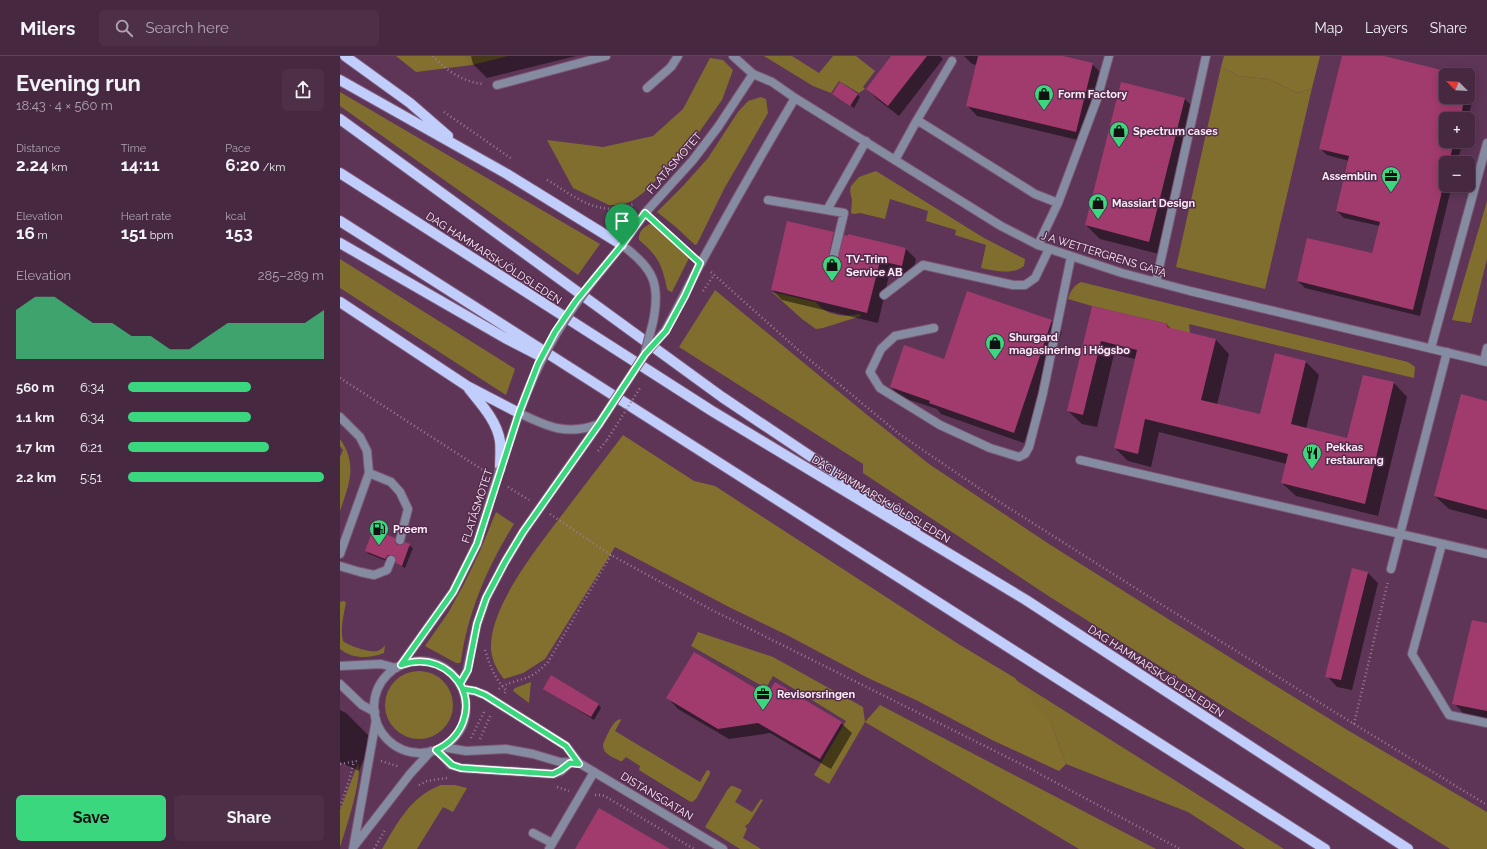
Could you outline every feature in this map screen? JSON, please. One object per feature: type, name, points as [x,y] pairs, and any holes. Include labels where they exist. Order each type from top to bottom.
[{"type":"main road","points":[[345,56],[410,103],[467,152]]},
{"type":"main road","points":[[340,80],[507,174],[622,245]]},
{"type":"main road","points":[[340,119],[722,397],[1026,600]]},
{"type":"main road","name":"DAG HAMMARSKJÖLDSLEDEN","points":[[340,173],[712,411],[1026,600],[1408,849]]},
{"type":"main road","points":[[340,221],[593,384],[1325,849]]},
{"type":"main road","points":[[340,243],[505,338],[593,384]]},
{"type":"main road","points":[[340,302],[467,386],[519,413]]},
{"type":"main road","points":[[467,386],[489,414],[497,430],[503,454],[500,469]]},
{"type":"street","points":[[497,85],[606,56]]},
{"type":"street","points":[[647,88],[671,66],[678,56]]},
{"type":"street","name":"J A WETTERGRENS GATA","points":[[733,56],[753,74],[772,82],[795,98],[1002,226],[1038,245],[1122,273],[1156,282],[1485,361]]},
{"type":"street","points":[[1038,245],[1058,203],[1097,99],[1109,56]]},
{"type":"street","points":[[1156,282],[1206,56]]},
{"type":"street","points":[[895,160],[952,61]]},
{"type":"street","name":"FLATÅSMOTET","points":[[503,454],[538,364],[555,332],[576,301],[622,245],[645,213],[693,160],[718,127],[753,74]]},
{"type":"street","points":[[461,686],[468,670],[477,624],[486,598],[505,562],[523,532],[594,427],[645,354],[666,331],[685,296],[700,263],[795,98]]},
{"type":"street","points":[[917,120],[1035,194],[1058,203]]},
{"type":"street","points":[[827,210],[866,141]]},
{"type":"street","points":[[1431,348],[1487,143]]},
{"type":"street","points":[[768,200],[844,213],[834,255]]},
{"type":"street","points":[[622,245],[641,260],[646,266],[653,280],[656,298],[653,322],[645,354]]},
{"type":"street","points":[[884,295],[923,265],[1013,285],[1025,285],[1035,278],[1049,249]]},
{"type":"street","points":[[934,328],[895,336],[881,349],[870,372],[880,388],[940,425],[990,448],[1019,457],[1025,454],[1029,447],[1043,394],[1071,257]]},
{"type":"street","points":[[1485,361],[1487,348]]},
{"type":"street","points":[[1391,569],[1447,352]]},
{"type":"street","points":[[519,413],[554,428],[574,430],[594,427]]},
{"type":"street","points":[[340,417],[360,437],[367,451],[369,473],[340,554]]},
{"type":"street","points":[[1080,460],[1487,554]]},
{"type":"street","name":"FLATÅSMOTET","points":[[353,848],[376,716],[375,699],[379,687],[386,676],[398,667],[453,592],[477,544],[500,469]]},
{"type":"street","points":[[369,473],[391,482],[400,492],[408,509],[400,540]]},
{"type":"street","points":[[1442,544],[1412,654],[1449,715],[1487,723]]},
{"type":"street","points":[[340,566],[374,575],[387,570],[390,560]]},
{"type":"street","points":[[340,666],[381,664],[398,667],[414,661],[434,663],[446,669],[461,686],[466,708],[463,722],[457,735],[450,742],[436,750],[410,774],[353,848]]},
{"type":"street","points":[[340,684],[376,716],[387,738],[398,746],[404,750],[417,753],[436,750]]},
{"type":"street","name":"DISTANSGATAN","points":[[461,686],[480,693],[498,703],[566,746],[574,763]]},
{"type":"street","name":"DISTANSGATAN","points":[[436,750],[479,751],[506,749],[533,754],[560,762],[574,763],[594,772],[723,849]]},
{"type":"street","points":[[436,750],[452,765],[478,770],[553,774],[574,763]]},
{"type":"street","points":[[533,833],[550,846],[594,772]]},
{"type":"path","points":[[433,56],[441,65],[462,78],[480,84],[497,85]]},
{"type":"path","points":[[438,108],[514,160]]},
{"type":"path","points":[[544,178],[591,205],[601,209],[623,208],[635,204],[805,356],[898,433],[998,501],[1354,724],[1487,805]]},
{"type":"path","points":[[340,378],[486,472]]},
{"type":"path","points":[[505,484],[530,501]]},
{"type":"path","points":[[548,513],[611,555],[710,609],[1025,766],[1180,849]]},
{"type":"path","points":[[502,686],[514,683],[530,676],[540,670],[548,662],[611,555]]},
{"type":"path","points":[[1354,724],[1391,569]]},
{"type":"path","points":[[479,751],[480,737],[491,714],[506,690],[489,665],[485,649]]},
{"type":"path","points":[[470,739],[485,711]]},
{"type":"path","points":[[340,764],[369,759],[399,767],[410,774],[419,785]]},
{"type":"path","points":[[340,807],[354,762]]},
{"type":"path","points":[[415,788],[427,780],[451,778]]},
{"type":"path","points":[[374,849],[387,826]]},
{"type":"shaded area","points":[[396,56],[466,56],[472,65],[416,72]]},
{"type":"shaded area","points":[[466,56],[508,56],[472,65]]},
{"type":"shaded area","points":[[764,56],[792,56],[819,73],[833,56],[856,56],[875,71],[863,87],[865,89],[859,93],[839,81],[831,93],[813,86]]},
{"type":"shaded area","points":[[1224,56],[1320,56],[1312,88],[1298,93],[1268,79],[1239,76],[1221,67]]},
{"type":"shaded area","points":[[710,58],[723,60],[733,70],[722,100],[685,152],[643,193],[632,201],[621,205],[609,205],[573,188],[547,140],[603,147],[653,136],[683,109]]},
{"type":"shaded area","points":[[1221,67],[1239,76],[1268,79],[1298,93],[1312,88],[1265,289],[1176,267]]},
{"type":"shaded area","points":[[340,92],[600,244],[578,275],[340,106]]},
{"type":"shaded area","points":[[761,97],[766,99],[768,113],[724,189],[697,244],[695,245],[657,212],[708,158],[738,112],[748,101]]},
{"type":"shaded area","points":[[876,171],[984,238],[1025,259],[1024,266],[1014,271],[997,271],[981,268],[986,245],[955,235],[956,230],[926,221],[928,211],[890,199],[885,219],[860,213],[851,213],[851,186],[859,177]]},
{"type":"shaded area","points":[[1487,201],[1487,259],[1471,323],[1452,320]]},
{"type":"shaded area","points":[[650,224],[689,258],[672,292],[667,289],[661,267],[655,256],[639,240],[639,235],[642,230]]},
{"type":"shaded area","points":[[340,259],[515,369],[506,395],[340,288]]},
{"type":"shaded area","points":[[1081,282],[1408,362],[1415,367],[1414,378],[1189,324],[1190,333],[1151,395],[1168,324],[1068,299],[1076,285]]},
{"type":"shaded area","points":[[715,290],[929,464],[1049,544],[1176,624],[1349,731],[1487,812],[1487,849],[1450,849],[1050,597],[863,473],[863,464],[679,347]]},
{"type":"shaded area","points":[[772,292],[816,302],[824,310],[830,313],[847,316],[859,314],[861,316],[816,329],[802,319]]},
{"type":"shaded area","points":[[623,435],[694,481],[715,486],[960,645],[1015,678],[1051,724],[1066,764],[1059,771],[992,740],[918,701],[868,678],[785,634],[729,607],[615,547],[545,659],[523,673],[504,679],[495,665],[491,649],[493,632],[499,613],[508,594],[532,556]]},
{"type":"shaded area","points":[[340,439],[346,448],[349,457],[350,475],[340,511],[340,457],[343,450],[340,446]]},
{"type":"shaded area","points":[[496,512],[514,524],[496,556],[480,590],[464,642],[461,661],[460,663],[456,663],[425,646],[448,613],[464,584],[480,551]]},
{"type":"shaded area","points":[[340,602],[346,602],[342,627],[343,641],[355,647],[370,651],[378,651],[385,645],[384,653],[361,657],[350,655],[340,649]]},
{"type":"shaded area","points":[[698,632],[773,657],[863,707],[865,722],[829,784],[814,775],[846,721],[773,676],[766,688],[691,646]]},
{"type":"shaded area","points":[[960,645],[1284,849],[1245,849],[1188,812],[1066,764],[1051,724]]},
{"type":"shaded area","points":[[412,671],[426,671],[438,677],[447,686],[453,698],[451,718],[443,729],[432,737],[426,739],[412,739],[406,737],[395,729],[387,718],[385,712],[385,698],[387,692],[395,681],[406,673]]},
{"type":"shaded area","points":[[531,682],[529,703],[513,691],[515,688]]},
{"type":"shaded area","points":[[880,705],[1156,849],[1079,849],[865,722]]},
{"type":"shaded area","points":[[620,719],[621,720],[615,731],[700,782],[707,770],[710,771],[710,774],[696,799],[692,802],[689,801],[639,770],[640,766],[626,757],[620,761],[606,753],[603,744],[614,723]]},
{"type":"shaded area","points":[[358,763],[359,770],[356,792],[340,847],[340,810]]},
{"type":"shaded area","points":[[441,785],[455,785],[467,788],[453,812],[443,807],[417,849],[382,849],[406,811],[413,803],[430,790]]},
{"type":"shaded area","points":[[731,786],[742,790],[735,802],[752,812],[761,799],[763,800],[749,823],[745,826],[747,829],[743,838],[761,849],[740,849],[705,827]]},
{"type":"building","points":[[891,56],[927,56],[888,106],[866,89]]},
{"type":"building","points":[[978,56],[1063,56],[1093,63],[1076,132],[966,106]]},
{"type":"building","name":"Assemblin","points":[[1342,56],[1384,56],[1439,69],[1439,104],[1463,104],[1462,112],[1439,112],[1439,148],[1452,148],[1451,156],[1439,156],[1439,192],[1442,192],[1413,310],[1297,281],[1307,238],[1372,253],[1380,222],[1336,211],[1349,156],[1319,149]]},
{"type":"building","points":[[840,82],[858,94],[850,106],[832,94]]},
{"type":"building","points":[[1121,82],[1185,98],[1149,242],[1085,225]]},
{"type":"building","points":[[787,221],[834,232],[829,254],[830,259],[832,260],[838,258],[844,235],[848,236],[848,234],[906,248],[902,266],[880,261],[867,313],[771,290]]},
{"type":"building","points":[[967,291],[1052,320],[1014,433],[929,403],[930,401],[890,387],[904,345],[944,359]]},
{"type":"building","points":[[1092,306],[1168,324],[1167,327],[1216,339],[1201,400],[1260,414],[1275,353],[1306,361],[1291,424],[1347,438],[1363,375],[1394,382],[1365,504],[1281,483],[1288,454],[1145,419],[1138,454],[1114,448],[1137,350],[1101,341],[1083,415],[1067,411]]},
{"type":"building","points":[[1461,394],[1487,401],[1487,510],[1434,496]]},
{"type":"building","points":[[373,529],[395,538],[395,542],[398,545],[402,545],[405,542],[410,544],[402,566],[396,563],[396,559],[393,555],[388,555],[385,559],[365,551]]},
{"type":"building","points":[[1352,568],[1368,572],[1341,680],[1325,677]]},
{"type":"building","points":[[1472,620],[1487,623],[1487,711],[1452,704]]},
{"type":"building","points":[[694,652],[767,695],[775,682],[842,722],[820,759],[758,723],[718,729],[666,698]]},
{"type":"building","points":[[551,675],[599,704],[591,717],[543,689]]},
{"type":"building","points":[[599,808],[670,849],[575,849]]},
{"type":"place","name":"Form Factory","points":[[1044,111]]},
{"type":"place","name":"Spectrum cases","points":[[1119,148]]},
{"type":"place","name":"Assemblin","points":[[1391,193]]},
{"type":"place","name":"Massiart Design","points":[[1098,220]]},
{"type":"place","name":"TV-Trim Service AB","points":[[832,282]]},
{"type":"place","name":"Shurgard magasinering i Högsbo","points":[[995,360]]},
{"type":"place","name":"Pekkas restaurang","points":[[1312,470]]},
{"type":"place","name":"Preem","points":[[379,546]]},
{"type":"place","name":"Revisorsringen","points":[[763,711]]},
{"type":"route","points":[[622,245],[576,301],[555,332],[538,364],[500,469],[477,544],[453,592],[401,665],[414,661],[421,661],[434,663],[446,669],[456,678],[463,689],[475,691],[485,695],[566,746],[579,764],[570,763],[553,774],[461,768],[452,765],[445,760],[436,750],[450,742],[457,735],[465,718],[465,698],[463,689],[460,684],[468,670],[477,624],[486,598],[523,532],[599,424],[645,354],[666,331],[685,296],[700,263],[645,213],[622,245]]}]
